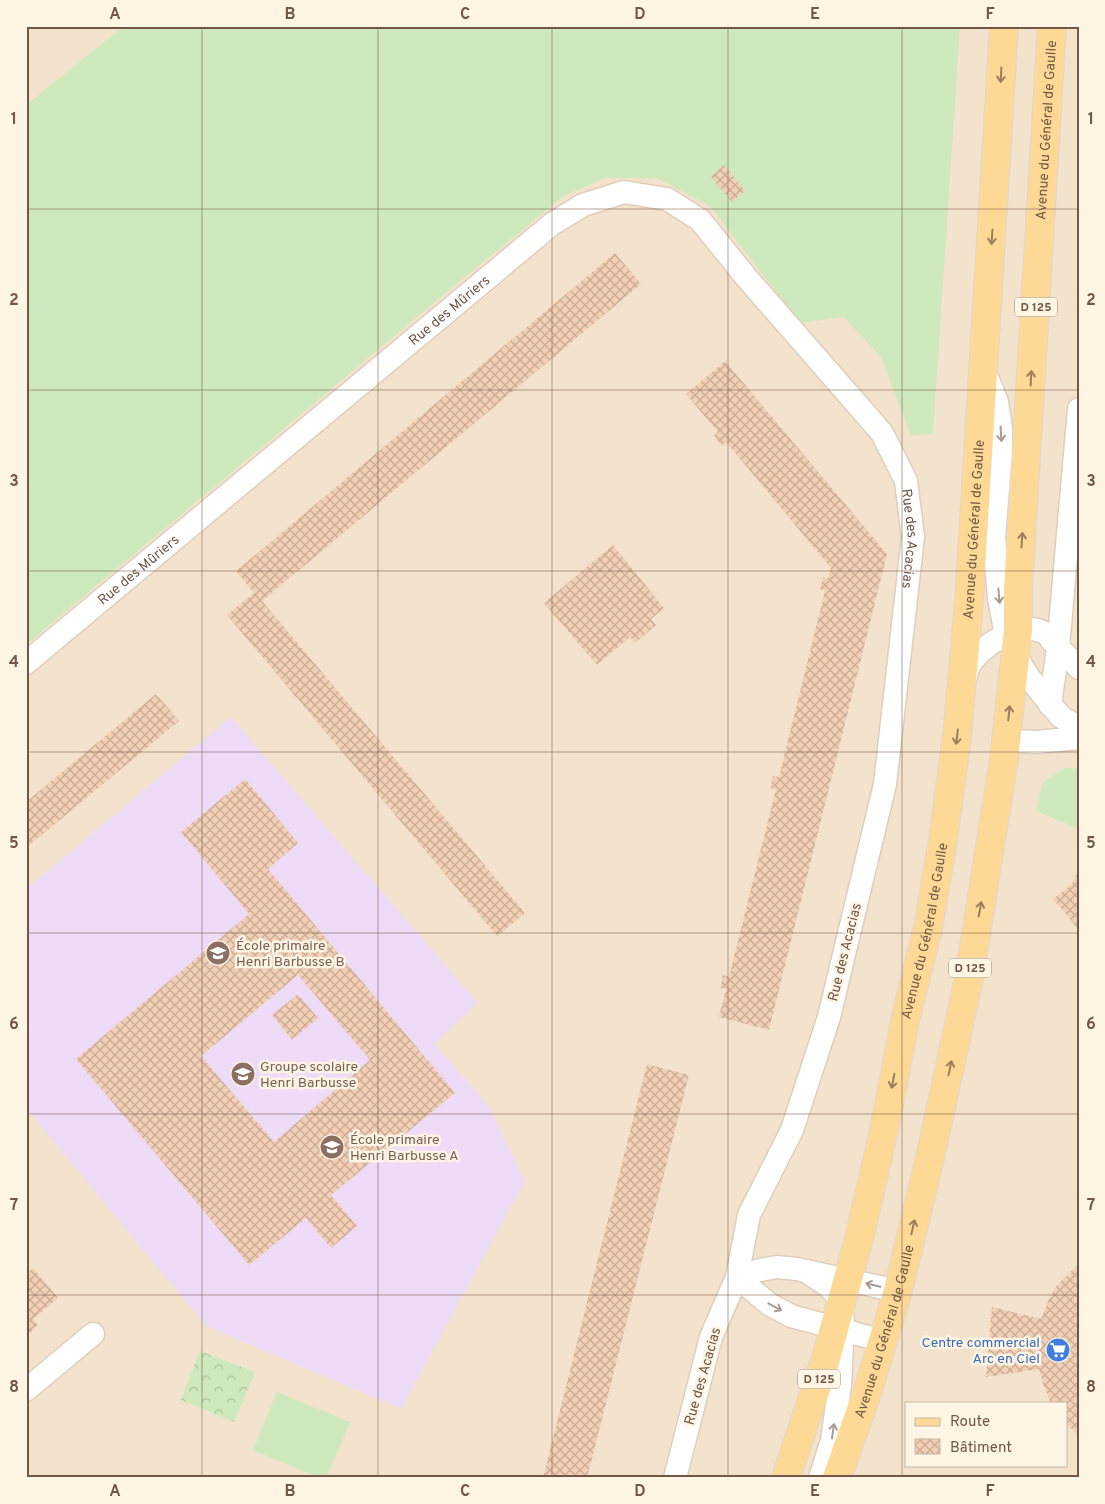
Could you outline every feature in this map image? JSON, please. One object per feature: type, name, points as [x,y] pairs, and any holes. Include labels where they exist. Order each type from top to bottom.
[{"type":"main road","name":"Avenue du Général de Gaulle","points":[[786,1478],[842,1310],[871,1188],[906,1016],[928,928],[949,795],[969,602],[1004,26]]},
{"type":"main road","name":"Avenue du Général de Gaulle","points":[[837,1478],[867,1393],[898,1291],[936,1132],[969,978],[998,802],[1006,741],[1028,639],[1018,589],[1052,26]]},
{"type":"street","name":"Rue des Mûriers","points":[[26,663],[552,224],[583,204],[624,192],[667,199],[700,220],[746,277],[866,415]]},
{"type":"street","name":"Avenue du Général de Gaulle","points":[[984,370],[997,402],[1000,428],[1001,451],[994,538],[999,598],[1028,639],[1023,668],[1060,716],[1079,728]]},
{"type":"street","points":[[1050,705],[1028,639],[1079,410]]},
{"type":"street","name":"Rue des Acacias","points":[[674,1478],[711,1337],[737,1277],[749,1215],[792,1130],[829,1017],[885,784],[913,537],[906,481],[882,433],[866,415]]},
{"type":"street","points":[[961,692],[969,667],[978,655],[1028,639],[1079,668]]},
{"type":"street","points":[[1006,741],[1037,742],[1079,738]]},
{"type":"street","points":[[737,1277],[777,1267],[806,1271],[842,1310],[883,1342]]},
{"type":"street","points":[[737,1277],[769,1304],[791,1316],[842,1310],[898,1291]]},
{"type":"street","points":[[820,1478],[832,1440],[840,1385],[842,1310]]},
{"type":"street","points":[[26,1390],[93,1334]]},
{"type":"shaded area","points":[[26,26],[1079,26],[1079,1478],[26,1478]]},
{"type":"shaded area","name":"Groupe scolaire Henri Barbusse","points":[[231,717],[478,1003],[434,1044],[488,1105],[525,1181],[401,1409],[206,1326],[26,1108],[26,889]]},
{"type":"green space","points":[[124,26],[960,26],[933,434],[911,435],[881,357],[844,317],[800,323],[710,206],[657,178],[605,178],[564,196],[26,645],[26,105]]},
{"type":"green space","points":[[1065,768],[1079,769],[1079,829],[1036,811],[1043,782]]},
{"type":"green space","points":[[200,1351],[255,1372],[234,1422],[181,1400]]},
{"type":"green space","points":[[277,1392],[350,1422],[326,1478],[320,1478],[253,1450]]},
{"type":"building","points":[[724,165],[745,191],[732,202],[711,177]]},
{"type":"building","points":[[615,253],[641,284],[262,601],[525,913],[497,936],[227,615],[254,593],[236,571]]},
{"type":"building","points":[[725,361],[887,554],[769,1030],[719,1017],[726,989],[720,988],[723,975],[729,977],[776,789],[770,788],[773,776],[779,777],[825,591],[820,589],[823,577],[828,579],[831,568],[726,442],[722,446],[714,436],[718,432],[686,394]]},
{"type":"building","points":[[613,545],[664,608],[651,619],[656,625],[635,643],[630,637],[597,665],[544,603]]},
{"type":"building","points":[[156,694],[179,721],[26,848],[26,802]]},
{"type":"building","points":[[245,779],[298,843],[268,869],[455,1093],[331,1195],[357,1226],[331,1248],[306,1218],[249,1265],[76,1059],[249,914],[181,832]],"holes":[[[298,975],[370,1060],[274,1142],[201,1056]]]},
{"type":"building","points":[[1079,869],[1079,930],[1053,899],[1072,884]]},
{"type":"building","points":[[298,994],[318,1018],[292,1040],[272,1015]]},
{"type":"building","points":[[647,1064],[689,1075],[587,1478],[543,1478]]},
{"type":"building","name":"Centre commercial Arc en Ciel","points":[[1079,1264],[1079,1435],[1068,1426],[1068,1402],[1051,1402],[1039,1369],[986,1377],[992,1307],[1041,1319],[1057,1285]]},
{"type":"building","points":[[33,1268],[58,1298],[33,1319],[38,1325],[29,1334],[26,1330],[26,1274]]},
{"type":"place","name":"École primaire Henri Barbusse B","points":[[218,953]]},
{"type":"place","name":"Groupe scolaire Henri Barbusse","points":[[243,1074]]},
{"type":"place","name":"École primaire Henri Barbusse A","points":[[332,1147]]},
{"type":"place","name":"Centre commercial Arc en Ciel","points":[[1058,1350]]}]
